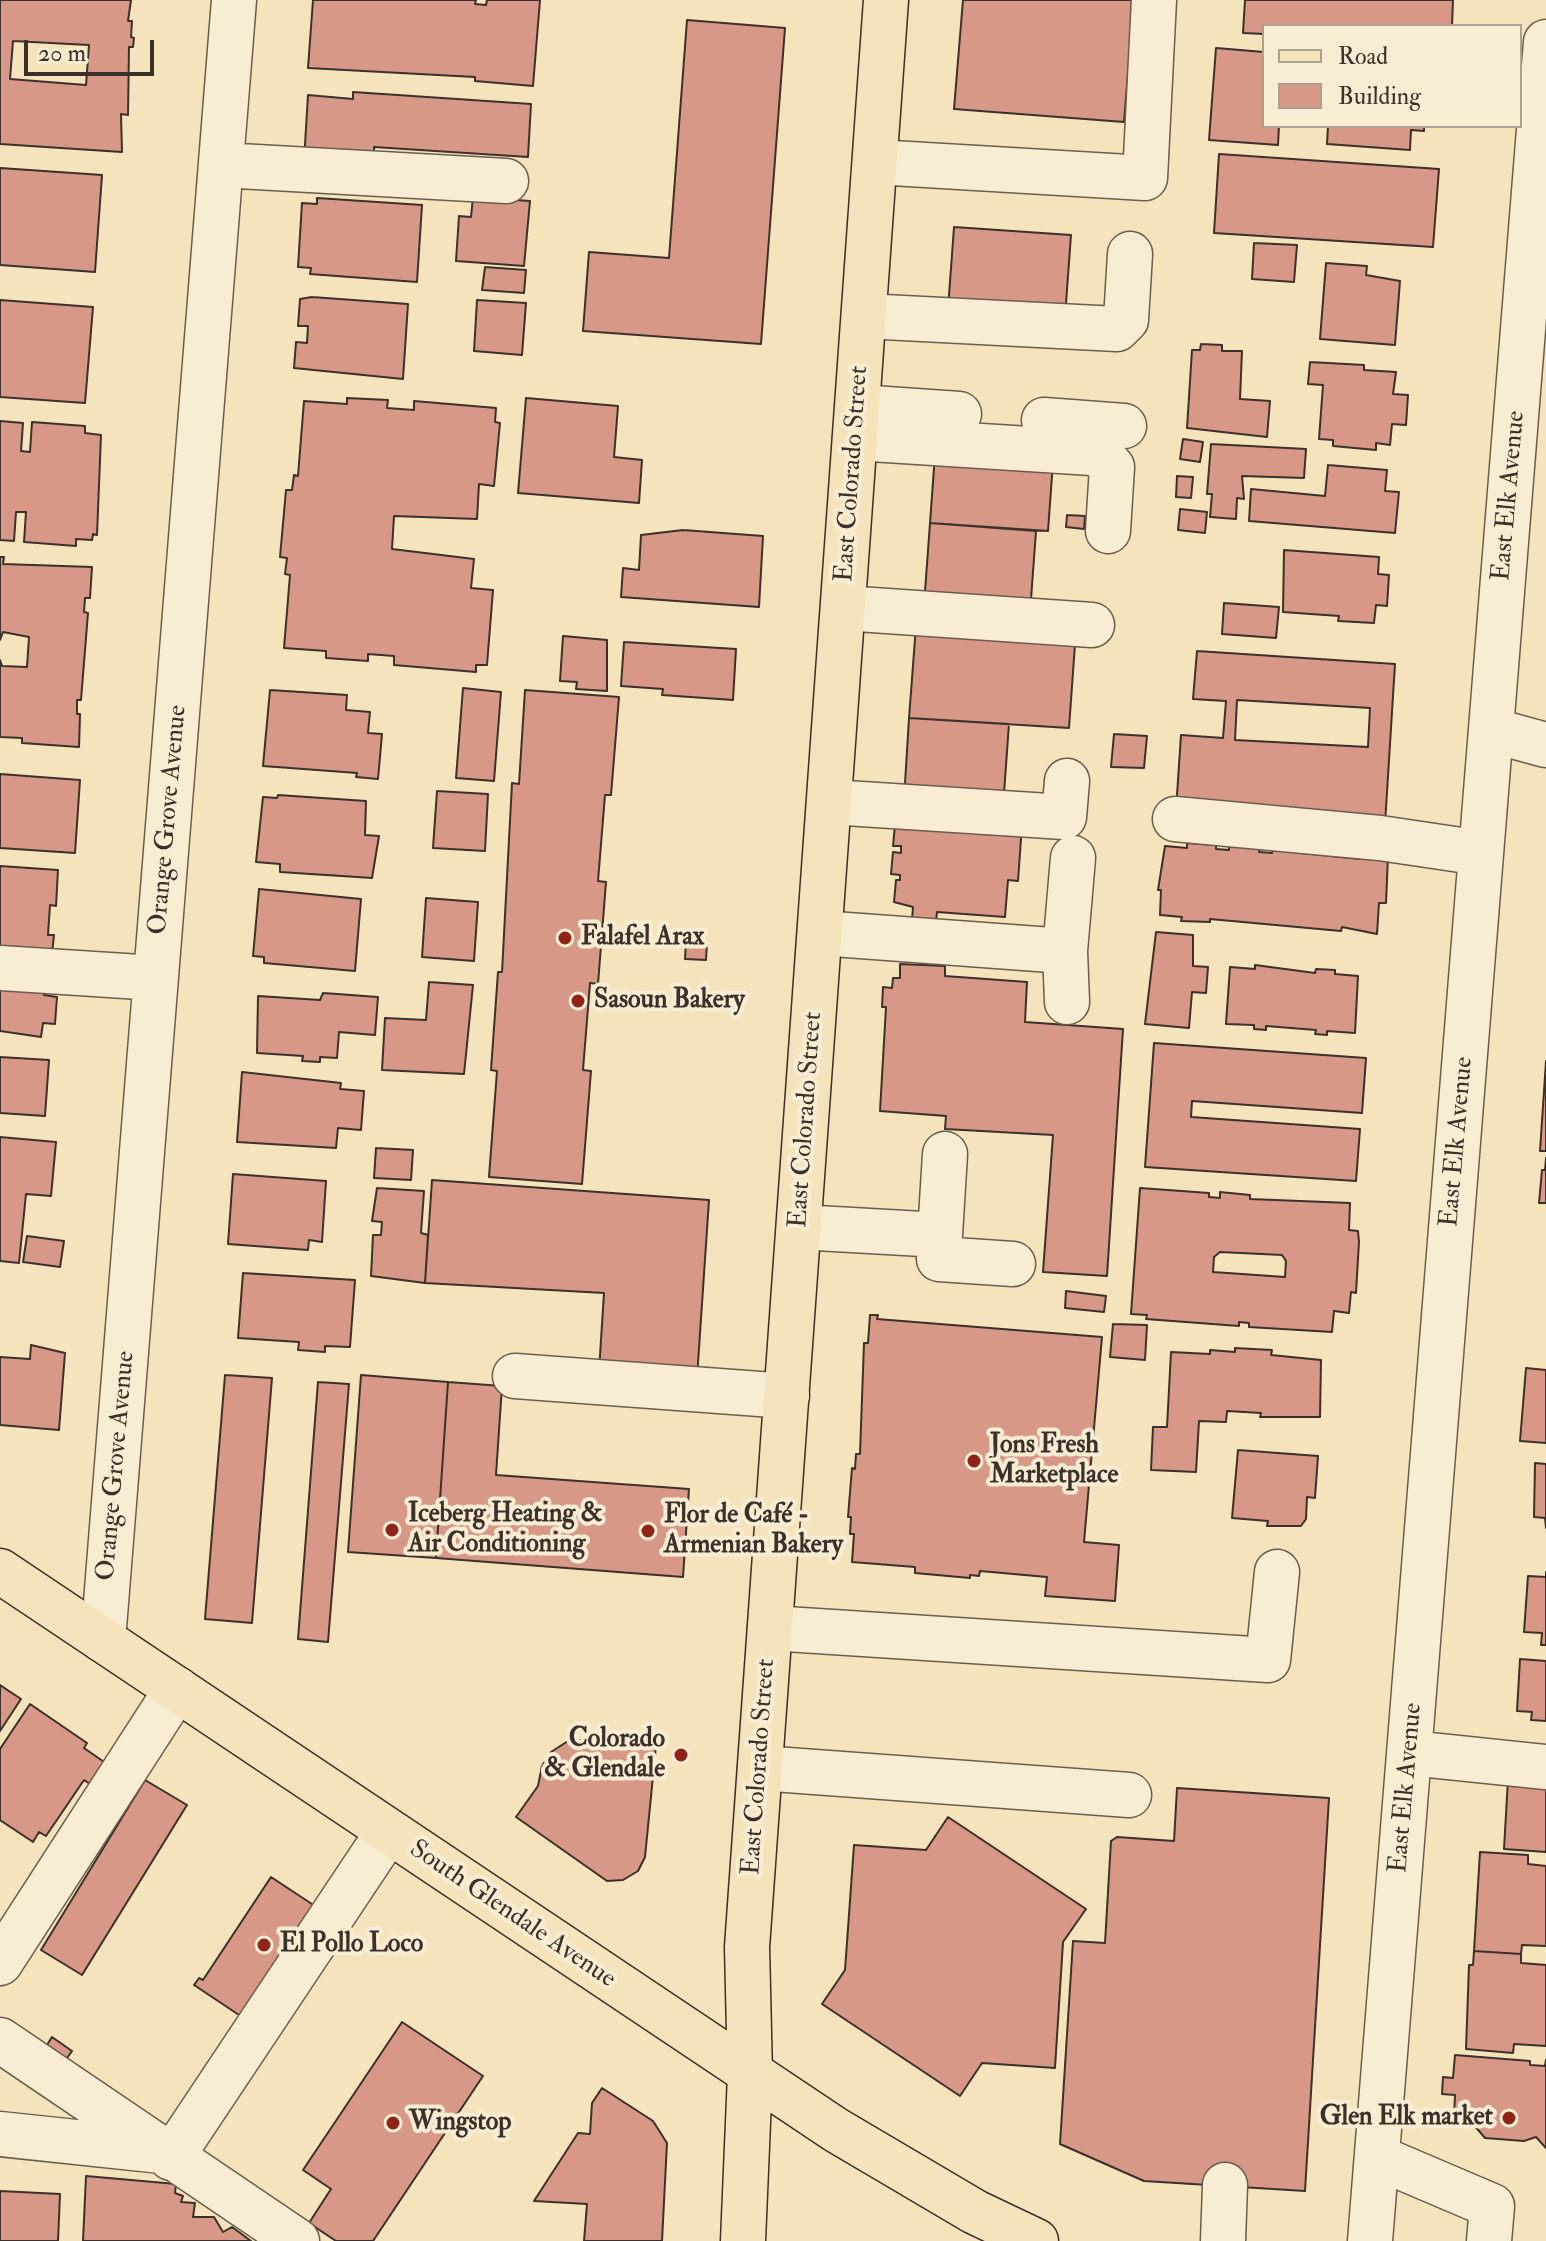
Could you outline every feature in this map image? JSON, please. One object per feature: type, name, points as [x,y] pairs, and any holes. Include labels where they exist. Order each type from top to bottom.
[{"type":"main road","name":"East Colorado Street","points":[[743,2241],[750,2075],[747,1947],[886,0]]},
{"type":"main road","name":"South Glendale Avenue","points":[[0,1571],[750,2075],[956,2201],[1036,2241]]},
{"type":"street","name":"Orange Grove Avenue","points":[[103,1640],[234,0]]},
{"type":"street","points":[[875,162],[1145,178],[1154,0]]},
{"type":"street","name":"East Elk Avenue","points":[[1370,2241],[1491,730],[1530,452],[1546,42]]},
{"type":"street","points":[[221,165],[506,181]]},
{"type":"street","points":[[864,316],[1117,329],[1126,320],[1130,254]]},
{"type":"street","points":[[856,422],[1124,426]]},
{"type":"street","points":[[856,422],[1092,453],[1104,458],[1112,467],[1108,531]]},
{"type":"street","points":[[843,608],[1092,625]]},
{"type":"street","points":[[1491,730],[1546,745]]},
{"type":"street","points":[[830,802],[1064,817],[1067,781]]},
{"type":"street","points":[[1175,819],[1380,838],[1481,853]]},
{"type":"street","points":[[1067,1002],[1065,951],[1073,858]]},
{"type":"street","points":[[820,933],[1065,951]]},
{"type":"street","points":[[0,968],[156,978]]},
{"type":"street","points":[[945,1154],[939,1259],[1013,1264]]},
{"type":"street","points":[[799,1227],[940,1235]]},
{"type":"street","points":[[515,1376],[787,1396]]},
{"type":"street","points":[[770,1628],[1268,1660],[1277,1572]]},
{"type":"street","points":[[0,1963],[177,1689]]},
{"type":"street","points":[[1410,1742],[1546,1740]]},
{"type":"street","points":[[1410,1742],[1546,1767]]},
{"type":"street","points":[[760,1768],[1129,1795]]},
{"type":"street","points":[[166,2154],[388,1832]]},
{"type":"street","points":[[0,2040],[297,2241]]},
{"type":"street","points":[[0,2134],[166,2154]]},
{"type":"street","points":[[1377,2157],[1492,2206],[1489,2241]]},
{"type":"street","points":[[1223,2241],[1225,2185]]},
{"type":"building","points":[[0,0],[131,0],[128,21],[132,21],[131,37],[134,38],[133,47],[129,47],[128,115],[121,114],[122,152],[0,144]],"holes":[[[13,41],[89,45],[86,85],[10,79]]]},
{"type":"building","points":[[313,0],[476,0],[475,4],[486,5],[487,0],[540,0],[533,86],[475,81],[475,77],[308,68]]},
{"type":"building","points":[[963,0],[1134,0],[1124,122],[954,109]]},
{"type":"building","points":[[1245,0],[1453,0],[1452,24],[1262,24],[1262,34],[1243,33]]},
{"type":"building","points":[[687,20],[785,28],[761,344],[583,331],[589,252],[669,258]]},
{"type":"building","points":[[1216,48],[1262,52],[1262,128],[1279,128],[1278,145],[1209,140]]},
{"type":"building","points":[[353,92],[531,104],[528,157],[374,147],[374,158],[304,161],[308,95],[353,99]]},
{"type":"building","points":[[1328,128],[1424,128],[1424,131],[1411,130],[1410,150],[1327,144]]},
{"type":"building","points":[[1219,154],[1439,169],[1433,247],[1214,233]]},
{"type":"building","points":[[0,168],[102,175],[95,272],[0,265]]},
{"type":"building","points":[[473,197],[530,201],[524,266],[456,261],[459,216],[471,217]]},
{"type":"building","points":[[317,198],[422,205],[417,282],[310,274],[311,268],[298,267],[302,203],[317,204]]},
{"type":"building","points":[[954,227],[1071,235],[1065,317],[948,309]]},
{"type":"building","points":[[1254,243],[1297,245],[1294,282],[1252,279]]},
{"type":"building","points":[[1326,263],[1367,266],[1366,275],[1400,281],[1395,345],[1320,339]]},
{"type":"building","points":[[485,267],[526,270],[524,293],[482,290]]},
{"type":"building","points":[[312,297],[408,304],[403,379],[294,368],[296,342],[307,343],[308,326],[298,326],[300,299]]},
{"type":"building","points":[[0,300],[93,307],[85,403],[0,397]]},
{"type":"building","points":[[477,300],[526,303],[522,355],[474,351]]},
{"type":"building","points":[[1201,344],[1222,345],[1222,351],[1242,351],[1240,399],[1270,401],[1267,437],[1187,428],[1192,350],[1200,350]]},
{"type":"building","points":[[1310,362],[1364,365],[1364,370],[1396,372],[1393,394],[1408,395],[1406,425],[1392,424],[1390,445],[1376,443],[1376,450],[1333,446],[1333,440],[1319,439],[1323,385],[1308,384]]},
{"type":"building","points":[[347,398],[388,400],[387,408],[414,410],[414,401],[496,408],[495,422],[500,423],[494,486],[479,484],[477,519],[394,516],[392,549],[474,559],[471,588],[493,590],[487,665],[476,665],[476,672],[394,665],[394,656],[368,654],[368,661],[326,658],[326,651],[284,648],[290,575],[285,574],[287,558],[280,557],[286,490],[292,490],[294,475],[298,476],[304,401],[347,404]]},
{"type":"building","points":[[526,398],[618,406],[614,457],[642,460],[639,503],[518,493]]},
{"type":"building","points":[[0,421],[23,423],[21,451],[30,452],[32,422],[85,426],[85,433],[101,435],[97,535],[93,534],[92,540],[76,539],[76,546],[24,542],[26,512],[16,512],[14,541],[0,540]]},
{"type":"building","points":[[1183,439],[1203,442],[1200,462],[1180,459]]},
{"type":"building","points":[[1211,444],[1306,449],[1304,478],[1242,476],[1244,499],[1237,498],[1236,519],[1210,517],[1212,494],[1207,494]]},
{"type":"building","points":[[935,454],[1053,462],[1048,531],[930,523]]},
{"type":"building","points":[[1328,465],[1387,470],[1385,491],[1399,492],[1395,533],[1249,521],[1251,489],[1325,496]]},
{"type":"building","points":[[1177,476],[1193,477],[1191,498],[1176,497]]},
{"type":"building","points":[[1180,509],[1207,512],[1205,533],[1178,530]]},
{"type":"building","points":[[1067,515],[1085,516],[1084,529],[1066,527]]},
{"type":"building","points":[[930,523],[1036,531],[1030,613],[924,605]]},
{"type":"building","points":[[683,530],[763,536],[759,607],[621,597],[623,568],[639,570],[641,535]]},
{"type":"building","points":[[1284,550],[1379,557],[1378,574],[1389,575],[1387,606],[1376,605],[1374,623],[1338,621],[1339,616],[1283,612]]},
{"type":"building","points":[[0,557],[4,557],[3,564],[92,567],[90,598],[85,598],[84,612],[88,613],[81,700],[77,700],[77,714],[80,714],[79,747],[22,743],[22,738],[0,737],[0,660],[2,666],[27,667],[29,637],[3,632],[0,640]]},
{"type":"building","points":[[1224,603],[1279,607],[1276,638],[1222,634]]},
{"type":"building","points":[[916,626],[1075,644],[1069,728],[909,718]]},
{"type":"building","points":[[563,636],[607,640],[607,691],[576,689],[577,682],[560,681]]},
{"type":"building","points":[[624,642],[736,649],[733,700],[662,695],[663,689],[621,686]]},
{"type":"building","points":[[1197,651],[1395,664],[1385,824],[1176,810],[1181,735],[1223,738],[1226,701],[1193,699]],"holes":[[[1237,700],[1370,708],[1368,747],[1235,740]]]},
{"type":"building","points":[[463,688],[501,692],[494,781],[456,778]]},
{"type":"building","points":[[270,690],[347,695],[346,710],[370,712],[368,733],[382,734],[378,779],[356,777],[357,773],[263,766]]},
{"type":"building","points":[[525,690],[619,697],[611,795],[605,795],[598,881],[606,882],[598,984],[590,983],[583,1070],[591,1071],[582,1184],[489,1177],[497,1071],[491,1070],[498,972],[502,972],[512,783],[519,784]]},
{"type":"building","points":[[909,718],[1009,724],[1003,807],[904,800]]},
{"type":"building","points":[[1114,734],[1147,736],[1144,768],[1111,767]]},
{"type":"building","points":[[0,774],[80,780],[75,853],[0,848]]},
{"type":"building","points":[[437,791],[488,794],[485,851],[433,848]]},
{"type":"building","points":[[278,795],[366,801],[365,835],[379,836],[372,878],[280,872],[280,864],[256,862],[263,797],[277,798]]},
{"type":"building","points":[[895,825],[1022,825],[1018,881],[1008,880],[1005,917],[937,912],[936,922],[912,920],[913,907],[894,902],[896,880],[900,880],[900,875],[891,874],[893,852],[901,853],[901,846],[893,846]]},
{"type":"building","points":[[1187,843],[1216,845],[1216,849],[1229,850],[1229,846],[1260,848],[1259,852],[1272,853],[1273,850],[1360,859],[1360,855],[1388,856],[1386,903],[1379,903],[1377,934],[1342,927],[1341,931],[1210,919],[1210,922],[1181,921],[1182,917],[1160,915],[1161,890],[1158,890],[1165,846],[1187,848]]},
{"type":"building","points":[[0,866],[58,870],[56,906],[50,905],[48,935],[54,935],[52,954],[0,946]]},
{"type":"building","points":[[259,889],[361,899],[355,971],[264,963],[264,957],[253,956]]},
{"type":"building","points":[[426,898],[478,902],[474,961],[422,957]]},
{"type":"building","points":[[1156,932],[1193,935],[1193,966],[1208,967],[1206,993],[1192,992],[1189,1028],[1145,1024]]},
{"type":"building","points":[[686,940],[707,942],[706,960],[685,959]]},
{"type":"building","points":[[900,964],[945,966],[945,976],[1027,982],[1025,1022],[1123,1029],[1107,1276],[1043,1272],[1053,1135],[945,1129],[946,1116],[880,1111],[886,1007],[882,1007],[883,987],[892,988],[893,978],[900,978]]},
{"type":"building","points":[[1255,965],[1315,973],[1316,969],[1335,970],[1335,974],[1358,976],[1355,1033],[1327,1031],[1327,1035],[1315,1034],[1316,1030],[1266,1026],[1266,1030],[1254,1029],[1254,1025],[1226,1024],[1230,967],[1255,969]]},
{"type":"building","points":[[0,973],[45,983],[44,995],[57,997],[55,1024],[43,1023],[41,1037],[0,1031]]},
{"type":"building","points":[[429,982],[473,985],[464,1074],[382,1070],[385,1018],[426,1020]]},
{"type":"building","points":[[323,993],[378,997],[375,1035],[339,1032],[337,1058],[320,1057],[320,1062],[302,1061],[303,1056],[257,1053],[258,996],[320,1000]]},
{"type":"building","points":[[1154,1043],[1366,1058],[1362,1113],[1192,1101],[1191,1117],[1360,1129],[1356,1181],[1145,1167]]},
{"type":"building","points":[[0,1057],[49,1060],[45,1116],[0,1113]]},
{"type":"building","points":[[1546,1061],[1546,1151],[1540,1151]]},
{"type":"building","points":[[242,1072],[341,1083],[340,1089],[364,1091],[361,1130],[338,1128],[336,1148],[237,1142]]},
{"type":"building","points":[[0,1137],[56,1142],[51,1196],[26,1194],[19,1263],[0,1261]]},
{"type":"building","points":[[376,1148],[413,1150],[411,1180],[374,1178]]},
{"type":"building","points":[[1546,1158],[1546,1203],[1539,1203],[1542,1170],[1545,1170]]},
{"type":"building","points":[[233,1174],[326,1181],[322,1242],[309,1240],[308,1250],[228,1244]]},
{"type":"building","points":[[432,1180],[709,1200],[697,1378],[599,1371],[604,1293],[425,1283]]},
{"type":"building","points":[[377,1188],[424,1191],[421,1233],[428,1235],[425,1283],[371,1276],[373,1235],[381,1235],[382,1222],[372,1221]]},
{"type":"building","points":[[1140,1188],[1209,1193],[1209,1197],[1220,1198],[1220,1192],[1250,1195],[1250,1199],[1350,1203],[1349,1230],[1358,1231],[1359,1242],[1356,1293],[1351,1292],[1349,1313],[1334,1311],[1332,1332],[1249,1327],[1249,1323],[1239,1322],[1239,1326],[1146,1319],[1147,1315],[1131,1314]],"holes":[[[1220,1252],[1282,1255],[1286,1261],[1285,1277],[1213,1272],[1214,1257]]]},
{"type":"building","points":[[27,1236],[64,1241],[60,1267],[23,1262]]},
{"type":"building","points":[[243,1273],[355,1280],[350,1347],[325,1346],[325,1352],[298,1350],[299,1342],[238,1338]]},
{"type":"building","points":[[1066,1291],[1106,1296],[1104,1312],[1065,1308]]},
{"type":"building","name":"Jons Fresh Marketplace","points":[[870,1315],[878,1315],[877,1319],[1102,1337],[1084,1542],[1119,1545],[1115,1601],[1045,1596],[1047,1577],[980,1571],[979,1576],[970,1575],[970,1578],[915,1573],[915,1567],[852,1562],[854,1534],[850,1534],[851,1517],[848,1517],[852,1468],[855,1469],[856,1454],[860,1454],[864,1343],[868,1343]]},
{"type":"building","points":[[1113,1324],[1147,1325],[1145,1360],[1110,1357]]},
{"type":"building","points":[[31,1345],[65,1353],[59,1430],[0,1425],[0,1357],[30,1359]]},
{"type":"building","points":[[1235,1348],[1272,1350],[1271,1355],[1321,1360],[1320,1417],[1260,1417],[1261,1413],[1227,1411],[1226,1422],[1199,1421],[1196,1472],[1151,1470],[1153,1427],[1167,1427],[1171,1352],[1210,1354],[1210,1350],[1235,1352]]},
{"type":"building","points":[[1526,1368],[1546,1370],[1546,1443],[1520,1441]]},
{"type":"building","points":[[225,1375],[272,1378],[252,1623],[205,1619]]},
{"type":"building","points":[[361,1375],[448,1382],[436,1558],[348,1552]]},
{"type":"building","points":[[318,1382],[349,1384],[328,1642],[298,1639]]},
{"type":"building","points":[[448,1382],[502,1386],[496,1475],[689,1489],[683,1577],[436,1558]]},
{"type":"building","points":[[1238,1450],[1318,1456],[1315,1498],[1307,1497],[1306,1519],[1301,1526],[1267,1526],[1268,1521],[1232,1518]]},
{"type":"building","points":[[1535,1463],[1546,1464],[1546,1528],[1545,1518],[1534,1517]]},
{"type":"building","points":[[1528,1576],[1546,1577],[1546,1645],[1541,1645],[1542,1633],[1524,1632]]},
{"type":"building","points":[[1520,1659],[1546,1661],[1546,1721],[1531,1720],[1532,1712],[1517,1711]]},
{"type":"building","points":[[0,1685],[21,1699],[0,1731]]},
{"type":"building","points":[[30,1704],[87,1743],[84,1748],[107,1764],[93,1786],[84,1780],[46,1836],[39,1832],[33,1842],[0,1820],[0,1749]]},
{"type":"building","points":[[592,1739],[611,1747],[656,1746],[645,1857],[638,1871],[623,1880],[607,1881],[516,1817],[538,1786],[542,1766],[551,1752],[568,1741]]},
{"type":"building","points":[[1508,1779],[1546,1781],[1546,1852],[1504,1849]]},
{"type":"building","points":[[145,1780],[187,1805],[82,1975],[41,1950]]},
{"type":"building","points":[[1177,1788],[1329,1798],[1305,2191],[1144,2181],[1060,2144],[1073,1941],[1105,1943],[1111,1841],[1117,1837],[1174,1841]]},
{"type":"building","points":[[948,1817],[1086,1909],[1063,1942],[1055,2068],[982,2063],[960,2096],[822,2004],[845,1970],[854,1845],[926,1850]]},
{"type":"building","points":[[1480,1852],[1528,1855],[1528,1864],[1546,1866],[1546,1946],[1522,1945],[1521,1954],[1474,1951]]},
{"type":"building","name":"El Pollo Loco","points":[[271,1877],[324,1912],[251,2023],[194,1985],[199,1978],[203,1980]]},
{"type":"building","points":[[1474,1951],[1521,1954],[1521,1963],[1546,1965],[1546,2046],[1514,2044],[1513,2053],[1466,2049],[1469,1965],[1473,1965]]},
{"type":"building","name":"Wingstop","points":[[402,2022],[483,2076],[373,2241],[336,2241],[309,2223],[331,2189],[303,2170]]},
{"type":"building","points":[[52,2037],[72,2051],[65,2061],[45,2048]]},
{"type":"building","points":[[1455,2055],[1530,2061],[1530,2065],[1545,2066],[1546,2060],[1546,2148],[1536,2137],[1524,2141],[1485,2138],[1474,2125],[1460,2124],[1454,2117],[1455,2095],[1442,2094],[1443,2077],[1453,2078]]},
{"type":"building","points":[[602,2088],[653,2121],[667,2143],[662,2241],[584,2241],[587,2204],[534,2201],[578,2133],[590,2134],[592,2103]]},
{"type":"building","points":[[86,2176],[176,2184],[175,2193],[183,2196],[181,2202],[195,2203],[193,2217],[214,2217],[223,2232],[232,2227],[251,2241],[83,2241]]},
{"type":"building","points":[[0,2191],[60,2194],[58,2241],[0,2241]]},
{"type":"place","name":"Falafel Arax","points":[[565,938]]},
{"type":"place","name":"Sasoun Bakery","points":[[578,1001]]},
{"type":"place","name":"Jons Fresh Marketplace","points":[[974,1461]]},
{"type":"place","name":"Iceberg Heating & Air Conditioning","points":[[392,1530]]},
{"type":"place","name":"Flor de Café - Armenian Bakery","points":[[648,1531]]},
{"type":"place","name":"Colorado & Glendale","points":[[681,1755]]},
{"type":"place","name":"El Pollo Loco","points":[[264,1945]]},
{"type":"place","name":"Glen Elk market","points":[[1509,2118]]},
{"type":"place","name":"Wingstop","points":[[393,2123]]}]
